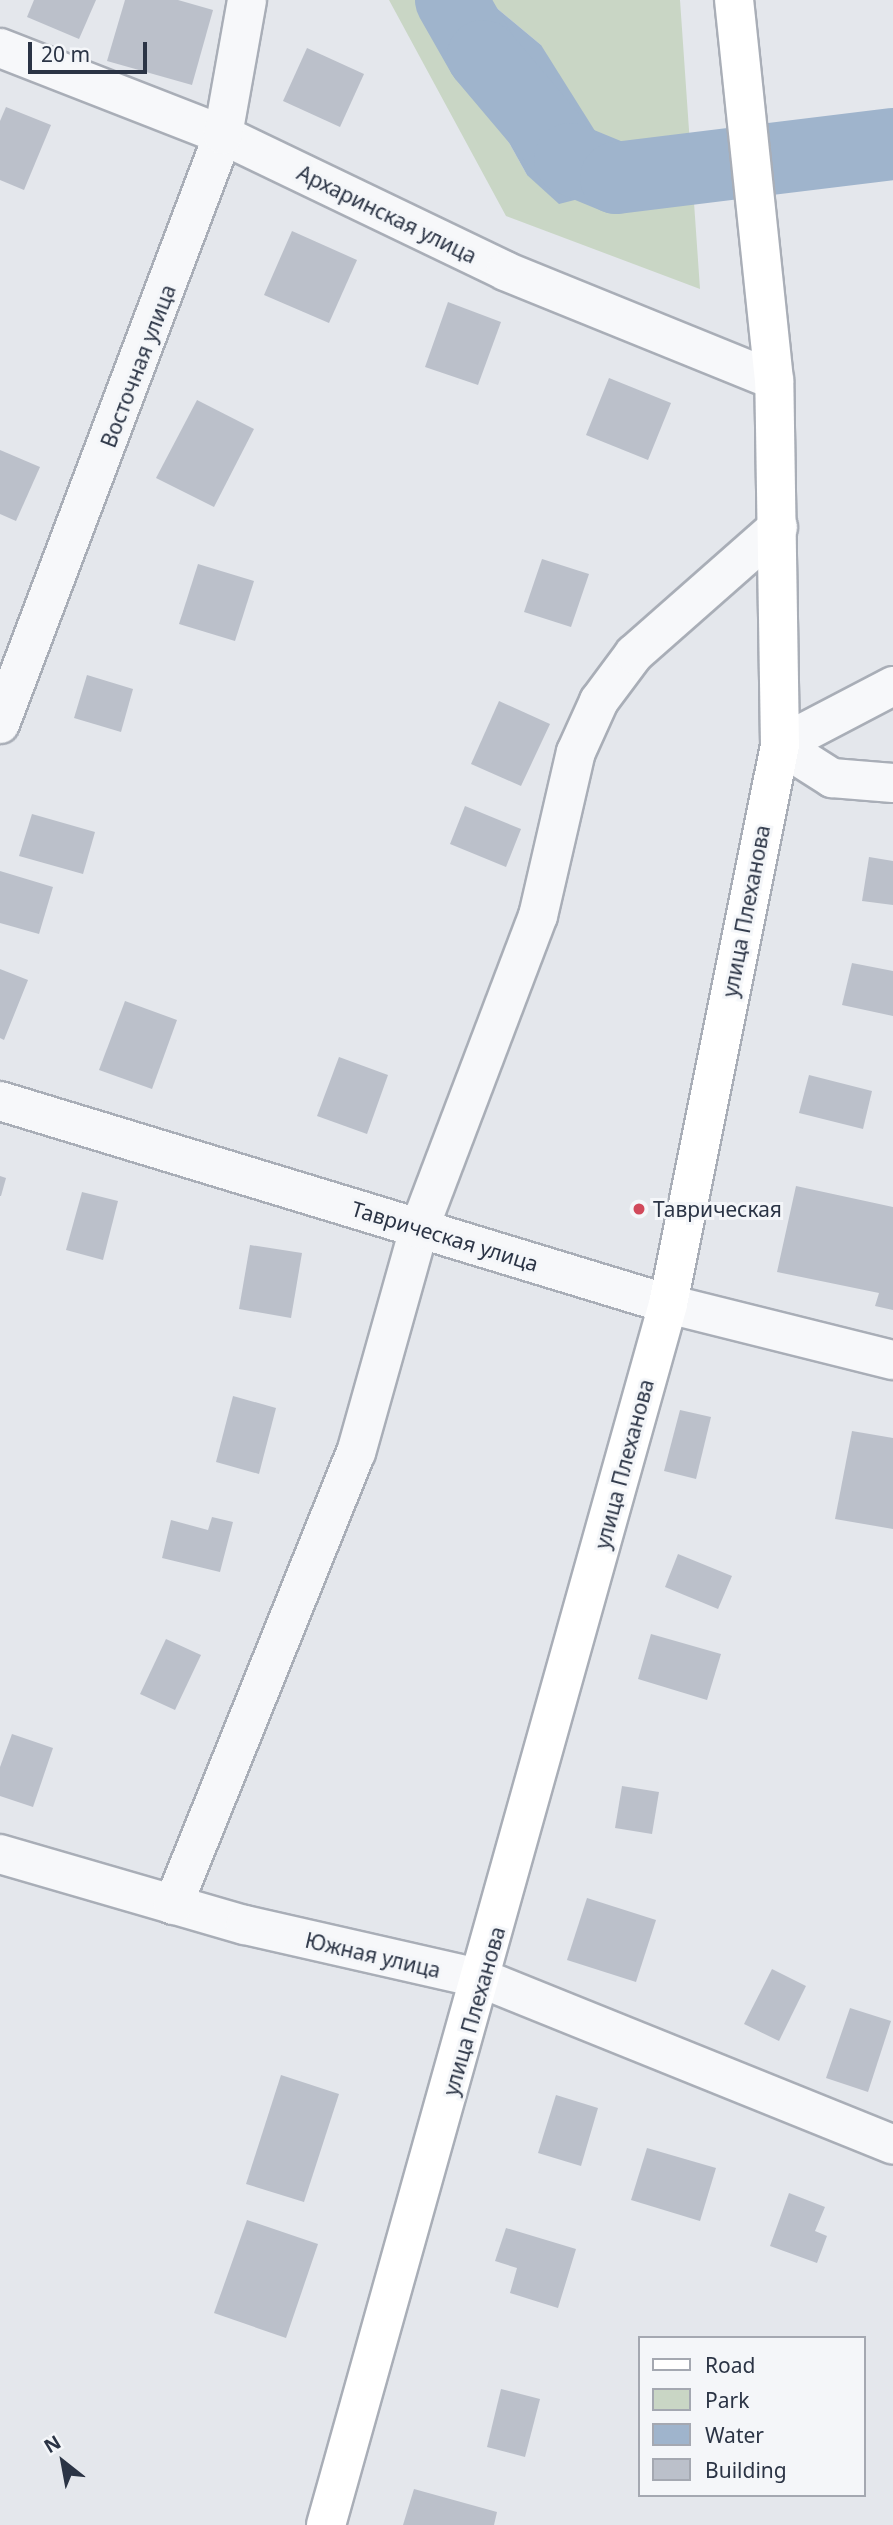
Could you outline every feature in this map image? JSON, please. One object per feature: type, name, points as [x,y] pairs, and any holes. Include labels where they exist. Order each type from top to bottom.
[{"type":"main road","name":"улица Плеханова","points":[[326,2525],[483,1979],[668,1304],[780,745],[774,380],[734,0]]},
{"type":"street","name":"Восточная улица","points":[[0,724],[223,135],[247,0]]},
{"type":"street","name":"Архаринская улица","points":[[0,48],[223,135],[505,271],[774,380]]},
{"type":"street","points":[[173,1905],[356,1453],[419,1229],[538,916],[576,752],[599,701],[634,654],[778,527]]},
{"type":"street","points":[[780,745],[893,686]]},
{"type":"street","points":[[780,745],[832,778],[893,783]]},
{"type":"street","name":"Таврическая улица","points":[[0,1101],[668,1304],[893,1360]]},
{"type":"street","name":"Южная улица","points":[[0,1854],[173,1905],[483,1979],[893,2145]]},
{"type":"green space","points":[[389,0],[430,0],[527,175],[541,45],[487,0],[680,0],[700,289],[506,216]]},
{"type":"water","points":[[430,0],[487,0],[541,45],[612,158],[616,178],[602,193],[559,204],[527,175]]},
{"type":"building","points":[[34,0],[96,0],[79,39],[27,17]]},
{"type":"building","points":[[125,0],[178,0],[213,10],[192,85],[107,61]]},
{"type":"building","points":[[307,48],[364,74],[340,127],[283,101]]},
{"type":"building","points":[[6,107],[51,125],[24,190],[0,180],[0,121]]},
{"type":"building","points":[[292,231],[357,260],[329,323],[264,295]]},
{"type":"building","points":[[448,302],[501,322],[478,385],[425,367]]},
{"type":"building","points":[[609,378],[671,403],[648,460],[586,435]]},
{"type":"building","points":[[197,400],[254,429],[214,507],[156,478]]},
{"type":"building","points":[[0,450],[40,467],[16,521],[0,514]]},
{"type":"building","points":[[542,559],[589,574],[571,627],[524,612]]},
{"type":"building","points":[[198,564],[254,581],[235,641],[179,624]]},
{"type":"building","points":[[87,675],[133,689],[121,732],[74,718]]},
{"type":"building","points":[[499,701],[550,724],[521,786],[471,764]]},
{"type":"building","points":[[465,806],[521,829],[506,867],[450,844]]},
{"type":"building","points":[[32,814],[95,832],[83,874],[19,856]]},
{"type":"building","points":[[869,857],[893,861],[893,905],[862,901]]},
{"type":"building","points":[[0,871],[53,887],[39,934],[0,923]]},
{"type":"building","points":[[852,963],[893,971],[893,1016],[842,1005]]},
{"type":"building","points":[[0,969],[28,980],[4,1040],[0,1038]]},
{"type":"building","points":[[125,1001],[177,1020],[152,1089],[99,1070]]},
{"type":"building","points":[[339,1057],[388,1075],[367,1134],[317,1116]]},
{"type":"building","points":[[809,1075],[872,1091],[863,1129],[799,1113]]},
{"type":"building","points":[[0,1176],[6,1178],[1,1196],[0,1196]]},
{"type":"building","points":[[796,1186],[893,1207],[893,1310],[875,1306],[879,1293],[777,1272]]},
{"type":"building","points":[[82,1192],[118,1201],[103,1260],[66,1250]]},
{"type":"building","points":[[250,1245],[302,1253],[291,1318],[239,1309]]},
{"type":"building","points":[[233,1396],[276,1408],[259,1474],[216,1462]]},
{"type":"building","points":[[680,1410],[711,1417],[696,1479],[664,1471]]},
{"type":"building","points":[[852,1431],[893,1438],[893,1529],[835,1519]]},
{"type":"building","points":[[212,1517],[233,1522],[220,1572],[162,1558],[171,1520],[208,1530]]},
{"type":"building","points":[[678,1554],[732,1576],[718,1609],[665,1587]]},
{"type":"building","points":[[651,1634],[721,1654],[707,1700],[638,1679]]},
{"type":"building","points":[[166,1639],[201,1655],[175,1710],[140,1694]]},
{"type":"building","points":[[12,1734],[53,1748],[33,1807],[0,1796],[0,1767]]},
{"type":"building","points":[[622,1786],[659,1792],[652,1834],[615,1828]]},
{"type":"building","points":[[587,1898],[656,1920],[636,1982],[567,1960]]},
{"type":"building","points":[[772,1969],[806,1986],[779,2041],[744,2024]]},
{"type":"building","points":[[850,2008],[891,2021],[868,2092],[826,2078]]},
{"type":"building","points":[[281,2075],[339,2094],[304,2202],[246,2184]]},
{"type":"building","points":[[556,2095],[598,2108],[581,2166],[538,2153]]},
{"type":"building","points":[[647,2148],[716,2168],[700,2221],[631,2200]]},
{"type":"building","points":[[789,2193],[825,2207],[815,2231],[827,2236],[817,2263],[770,2246]]},
{"type":"building","points":[[247,2220],[318,2244],[286,2338],[214,2313]]},
{"type":"building","points":[[506,2228],[576,2249],[558,2308],[510,2293],[517,2268],[495,2261]]},
{"type":"building","points":[[501,2389],[540,2399],[525,2457],[487,2447]]},
{"type":"building","points":[[414,2489],[497,2512],[494,2525],[403,2525]]},
{"type":"waterway","points":[[451,0],[483,56],[570,159],[616,178],[893,144]]},
{"type":"place","name":"Таврическая","points":[[639,1209]]}]
